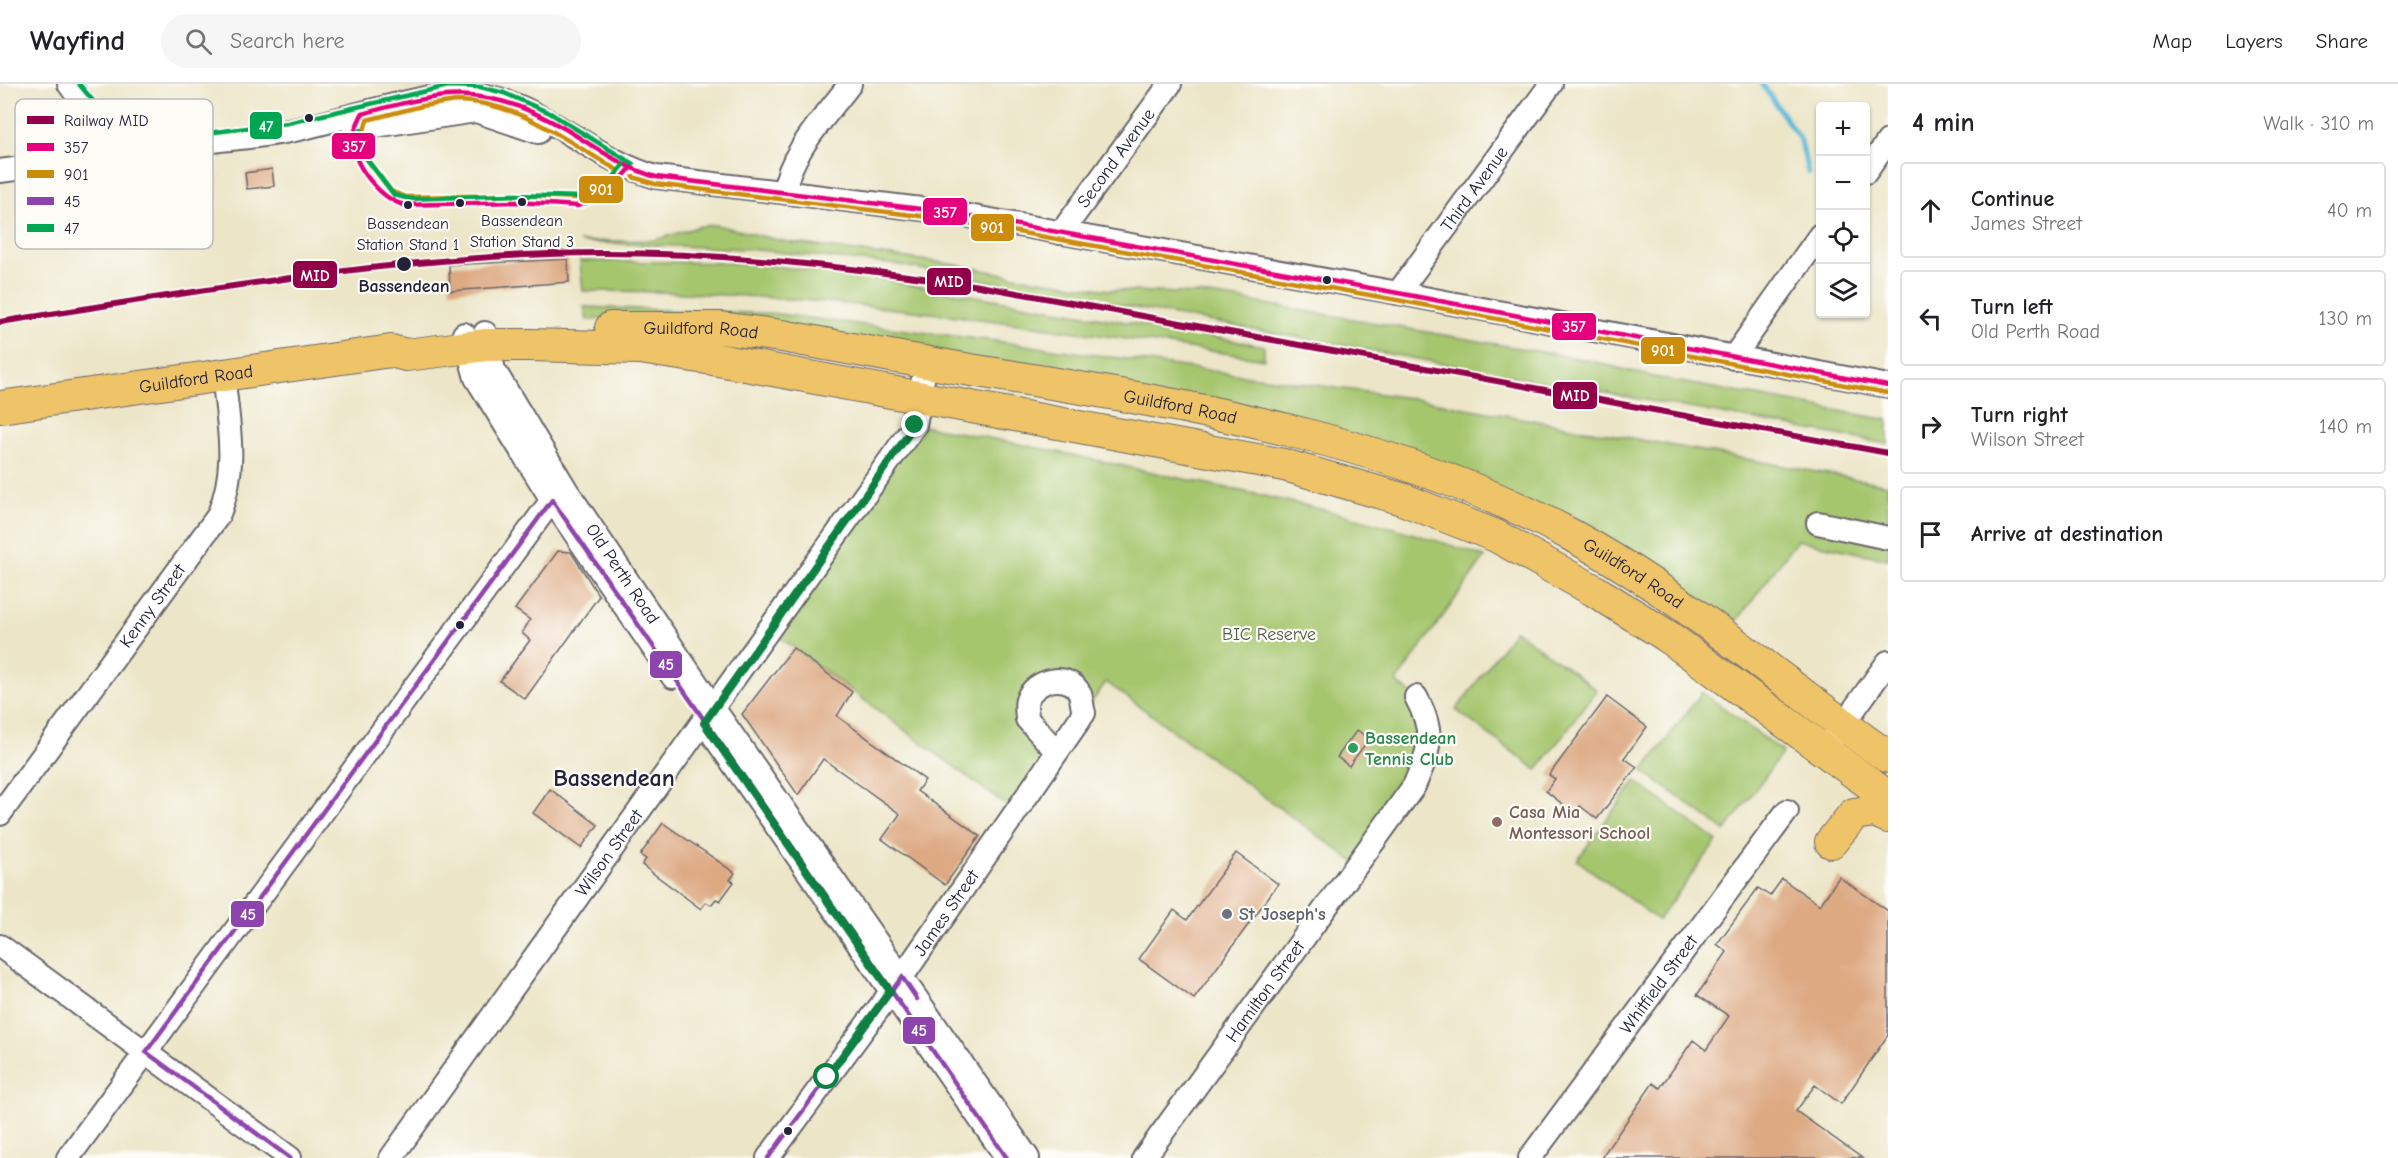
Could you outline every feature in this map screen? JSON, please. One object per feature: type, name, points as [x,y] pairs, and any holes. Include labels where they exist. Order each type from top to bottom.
[{"type":"highway","name":"Guildford Road","points":[[476,340],[530,329],[721,328],[782,336],[1224,414],[1394,460],[1484,492],[1571,535],[1662,590],[1888,757]]},
{"type":"highway","name":"Guildford Road","points":[[0,407],[223,373],[392,351],[400,342],[476,340],[640,348],[920,396],[1284,465],[1402,499],[1496,537],[1595,591],[1668,636],[1888,797]]},
{"type":"highway","points":[[1831,842],[1854,814],[1875,811],[1888,817]]},
{"type":"street","points":[[69,84],[80,99]]},
{"type":"street","points":[[784,192],[786,180],[797,157],[850,84]]},
{"type":"street","name":"Second Avenue","points":[[1061,233],[1170,84]]},
{"type":"street","name":"Third Avenue","points":[[1398,293],[1551,84]]},
{"type":"street","points":[[213,151],[265,142],[300,140],[466,96],[521,108],[574,134],[593,149],[629,170],[656,177],[946,212],[1398,293],[1888,386]]},
{"type":"street","points":[[1870,166],[1888,141]]},
{"type":"street","points":[[0,171],[15,169]]},
{"type":"street","points":[[1733,358],[1816,242]]},
{"type":"street","name":"Old Perth Road","points":[[476,340],[559,496],[896,984],[1028,1158]]},
{"type":"street","name":"Wilson Street","points":[[391,1158],[915,425],[926,362]]},
{"type":"street","name":"Kenny Street","points":[[0,814],[218,516],[228,487],[232,465],[223,373]]},
{"type":"street","points":[[68,1158],[559,496]]},
{"type":"street","points":[[1818,523],[1888,538]]},
{"type":"street","points":[[1825,751],[1888,662]]},
{"type":"street","name":"Hamilton Street","points":[[1144,1158],[1414,786],[1429,750],[1430,729],[1416,697]]},
{"type":"street","name":"James Street","points":[[768,1158],[896,984],[1057,752]]},
{"type":"street","name":"Whitfield Street","points":[[1530,1158],[1787,811]]},
{"type":"street","points":[[0,946],[290,1158]]},
{"type":"street","name":"Old Perth Road","points":[[896,984],[1007,1158]]},
{"type":"green space","points":[[716,225],[787,242],[951,264],[1025,278],[1110,290],[1200,294],[1237,299],[1588,360],[1653,377],[1888,420],[1888,444],[898,265],[748,249],[579,242],[655,240],[701,226]]},
{"type":"green space","points":[[580,261],[742,263],[848,274],[1264,346],[1264,359],[1095,334],[839,303],[668,292],[583,291]]},
{"type":"green space","points":[[584,307],[777,314],[1002,342],[1417,399],[1888,485],[1888,559],[1797,540],[1737,621],[1635,560],[1401,450],[627,317],[587,320]]},
{"type":"green space","name":"BIC Reserve","points":[[915,425],[1010,442],[1288,502],[1368,521],[1485,557],[1396,682],[1416,697],[1429,750],[1357,864],[1106,682],[1084,713],[1068,682],[1027,700],[1057,752],[1015,812],[770,630]]},
{"type":"green space","points":[[1515,630],[1597,690],[1537,770],[1456,710]]},
{"type":"green space","points":[[1702,692],[1783,752],[1725,831],[1643,771]]},
{"type":"green space","points":[[1635,781],[1717,841],[1658,920],[1577,860]]},
{"type":"building","points":[[272,169],[274,186],[247,189],[245,173]]},
{"type":"building","points":[[568,259],[569,282],[450,291],[449,265]]},
{"type":"building","points":[[558,551],[571,552],[599,596],[525,699],[500,681],[530,640],[522,633],[530,620],[515,609]]},
{"type":"building","points":[[793,648],[852,692],[837,716],[925,780],[917,791],[980,836],[945,885],[882,839],[900,814],[823,759],[798,795],[742,714]]},
{"type":"building","points":[[1607,697],[1647,727],[1624,758],[1637,767],[1597,819],[1580,806],[1574,813],[1546,791],[1555,779],[1549,775]]},
{"type":"building","points":[[1357,730],[1369,739],[1349,766],[1337,757]]},
{"type":"building","points":[[550,789],[598,825],[581,848],[533,813]]},
{"type":"building","points":[[663,823],[735,873],[730,880],[734,882],[720,901],[716,899],[711,905],[706,902],[701,909],[642,865],[646,859],[640,855]]},
{"type":"building","points":[[1236,853],[1278,884],[1194,999],[1139,959],[1174,910],[1187,920]]},
{"type":"building","points":[[1839,877],[1888,911],[1888,1035],[1841,1104],[1815,1085],[1796,1111],[1862,1158],[1601,1158],[1653,1083],[1660,1088],[1693,1040],[1706,1050],[1729,1016],[1697,995],[1727,952],[1717,944],[1758,888],[1770,896],[1782,879],[1820,905]]},
{"type":"waterway","points":[[1762,84],[1801,141],[1808,173]]},
{"type":"rail line","name":"MID","points":[[0,322],[274,280],[412,264],[550,254],[712,256],[819,265],[979,286],[1888,453]]},
{"type":"transit line","name":"47","points":[[79,84],[91,99]]},
{"type":"transit line","name":"47","points":[[213,132],[288,123],[448,86],[480,87],[504,93],[550,113],[633,164]]},
{"type":"transit line","name":"357","points":[[629,170],[607,195],[578,206],[516,202],[404,205],[386,196],[363,171],[354,151],[353,138],[362,114],[444,96],[490,98],[539,115],[621,162],[656,177],[946,212],[1398,293],[1888,386]]},
{"type":"transit line","name":"901","points":[[456,101],[479,103],[522,116],[542,125],[619,171],[598,192],[578,198],[516,195],[405,197],[391,191],[365,157],[361,142],[367,120],[422,106],[456,101]]},
{"type":"transit line","name":"47","points":[[361,130],[360,150],[394,195],[410,199],[514,195],[582,197],[594,195],[608,185],[623,165]]},
{"type":"transit line","name":"901","points":[[633,177],[655,184],[945,219],[1397,300],[1887,393]]},
{"type":"transit line","name":"45","points":[[552,500],[1007,1158]]},
{"type":"transit line","name":"45","points":[[146,1052],[552,500]]},
{"type":"transit line","name":"45","points":[[768,1158],[902,977],[917,999]]},
{"type":"transit line","name":"45","points":[[146,1052],[290,1158]]},
{"type":"place","name":"Bassendean Station Stand 3","points":[[522,202]]},
{"type":"place","name":"Bassendean Station Stand 1","points":[[408,205]]},
{"type":"place","name":"Bassendean","points":[[404,264]]},
{"type":"place","name":"Bassendean Tennis Club","points":[[1353,748]]},
{"type":"place","name":"Casa Mia Montessori School","points":[[1497,822]]},
{"type":"place","name":"St Joseph's","points":[[1227,914]]},
{"type":"district","name":"Bassendean","points":[[614,778]]},
{"type":"route","points":[[827,1077],[890,991],[704,723],[915,425]]}]
